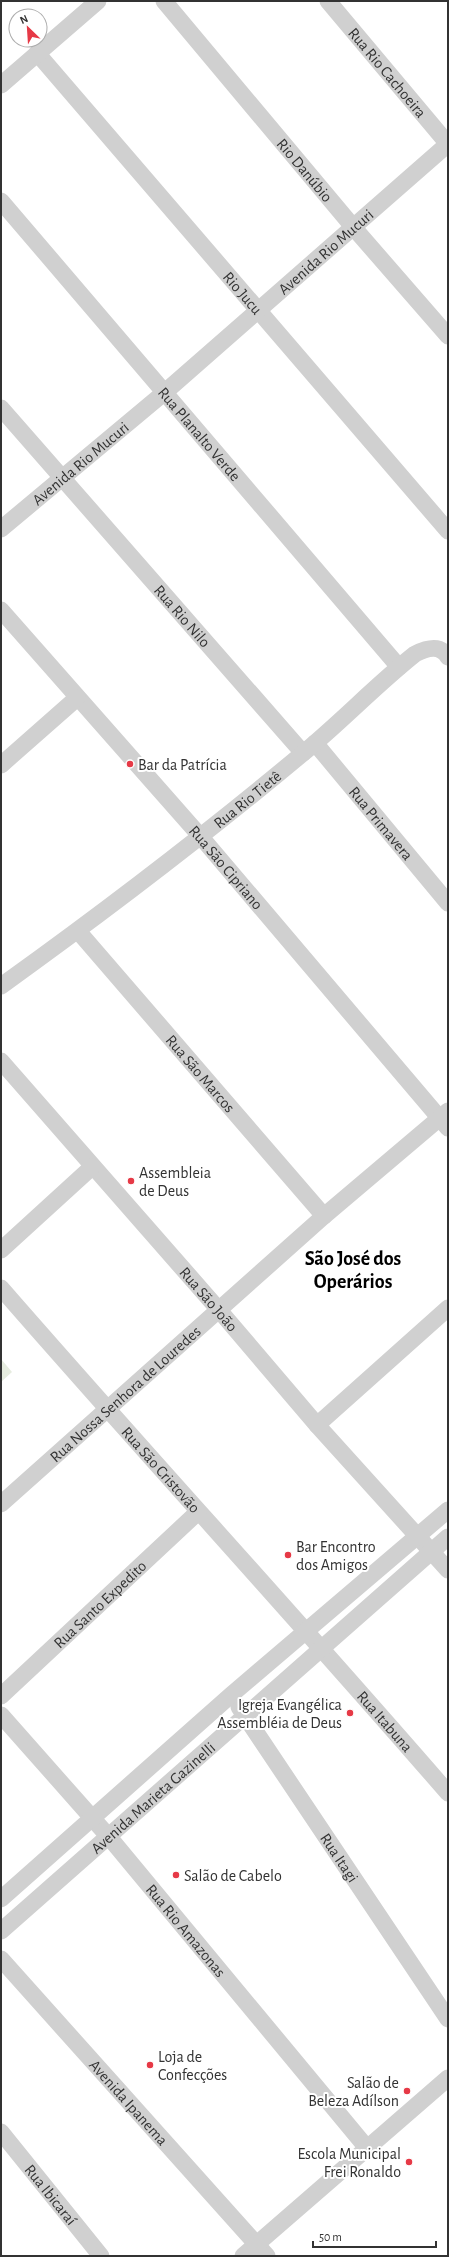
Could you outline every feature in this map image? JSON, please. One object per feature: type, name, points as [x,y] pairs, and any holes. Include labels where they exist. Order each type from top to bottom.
[{"type":"street","points":[[1,85],[98,1]]},
{"type":"street","name":"Rio Danúbio","points":[[164,1],[354,228],[448,336]]},
{"type":"street","name":"Rua Rio Cachoeira","points":[[328,1],[448,144]]},
{"type":"street","name":"Rio Jucu","points":[[37,53],[448,532]]},
{"type":"street","name":"Avenida Rio Mucuri","points":[[1,530],[259,311],[448,144]]},
{"type":"street","name":"Rua Planalto Verde","points":[[1,201],[399,667]]},
{"type":"street","name":"Rua Rio Nilo","points":[[1,408],[62,479],[309,748]]},
{"type":"street","name":"Rua São Cipriano","points":[[1,610],[77,698],[201,836],[445,1119]]},
{"type":"street","name":"Rua Rio Tietê","points":[[1,986],[78,931],[201,836],[309,748],[399,667],[416,654],[427,648],[436,648],[445,652],[448,657]]},
{"type":"street","points":[[1,765],[77,698]]},
{"type":"street","name":"Rua Primavera","points":[[309,748],[448,903]]},
{"type":"street","name":"Rua São Marcos","points":[[78,931],[324,1216]]},
{"type":"street","name":"Rua São João","points":[[1,1061],[92,1167],[220,1310],[317,1425],[448,1570]]},
{"type":"street","name":"Rua Nossa Senhora de Louredes","points":[[1,1504],[324,1216],[445,1119]]},
{"type":"street","points":[[1,1250],[92,1167]]},
{"type":"street","name":"Rua São Cristovão","points":[[1,1288],[198,1512],[323,1648]]},
{"type":"street","points":[[317,1425],[448,1308]]},
{"type":"street","name":"Avenida Marieta Gazinelli","points":[[1,1899],[231,1695],[448,1510]]},
{"type":"street","name":"Rua Santo Expedito","points":[[1,1696],[198,1512]]},
{"type":"street","name":"Avenida Marieta Gazinelli","points":[[1,1931],[448,1538]]},
{"type":"street","name":"Rua Itabuna","points":[[323,1648],[448,1793]]},
{"type":"street","name":"Rua Itagi","points":[[231,1695],[448,2019]]},
{"type":"street","name":"Rua Rio Amazonas","points":[[1,1715],[109,1837],[367,2148]]},
{"type":"street","name":"Avenida Ipanema","points":[[1,1959],[262,2250]]},
{"type":"street","points":[[243,2256],[262,2250],[367,2148],[448,2078]]},
{"type":"street","name":"Rua Ibicaraí","points":[[1,2132],[101,2256]]},
{"type":"shaded area","points":[[1,1359],[12,1372],[1,1382]]},
{"type":"place","name":"Bar da Patrícia","points":[[130,764]]},
{"type":"place","name":"Assembleia de Deus","points":[[131,1181]]},
{"type":"place","name":"Bar Encontro dos Amigos","points":[[288,1555]]},
{"type":"place","name":"Igreja Evangélica Assembléia de Deus","points":[[350,1713]]},
{"type":"place","name":"Salão de Cabelo","points":[[176,1875]]},
{"type":"place","name":"Loja de Confecções","points":[[150,2065]]},
{"type":"place","name":"Salão de Beleza Adílson","points":[[407,2091]]},
{"type":"place","name":"Escola Municipal Frei Ronaldo","points":[[409,2162]]},
{"type":"district","name":"São José dos Operários","points":[[353,1270]]}]
